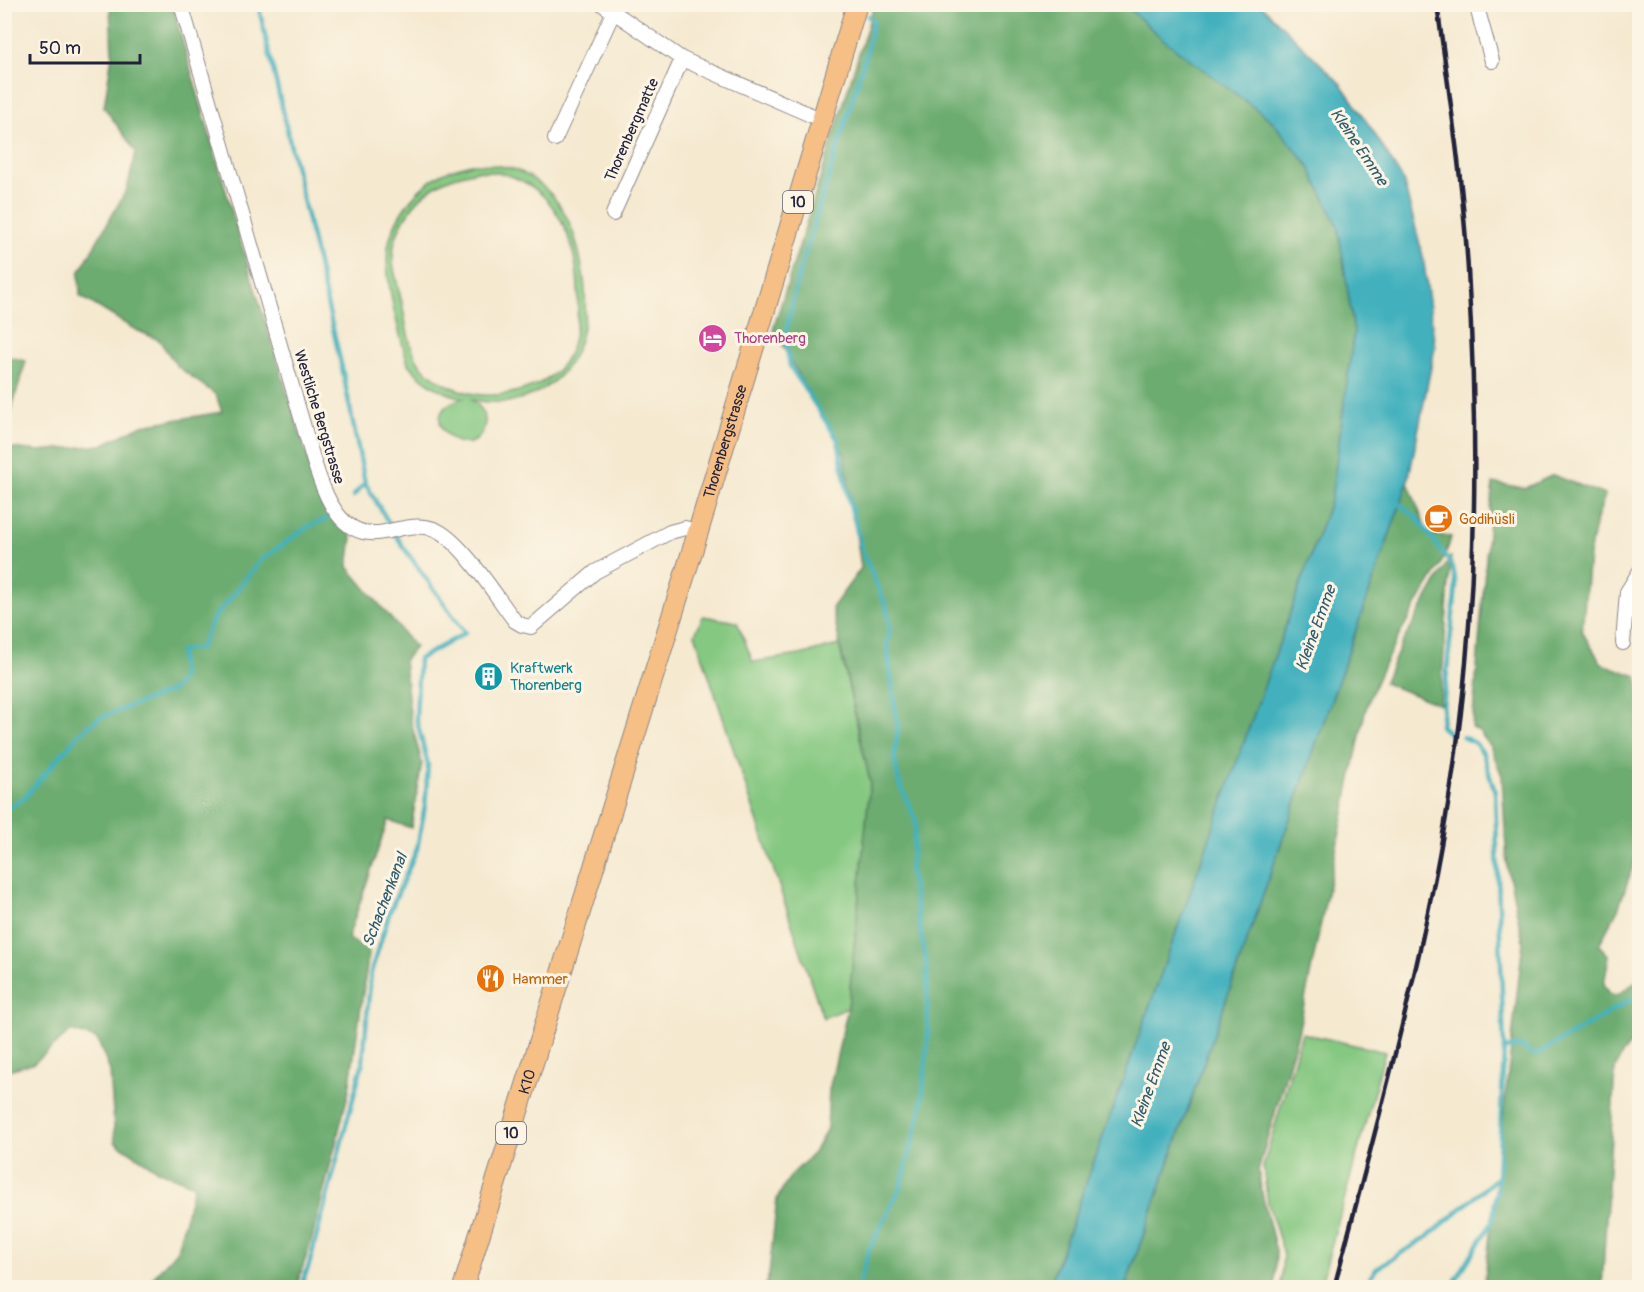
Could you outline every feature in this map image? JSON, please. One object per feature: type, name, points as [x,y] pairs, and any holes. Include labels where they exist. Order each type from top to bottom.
[{"type":"main road","name":"Thorenbergstrasse","points":[[591,876],[857,4]]},
{"type":"main road","name":"K10","points":[[463,1287],[591,876]]},
{"type":"street","name":"Westliche Bergstrasse","points":[[181,4],[314,462],[325,495],[339,518],[366,533],[419,527],[434,530],[446,537],[474,566],[515,621],[531,627],[595,572],[670,532],[682,528],[698,531]]},
{"type":"street","points":[[1476,4],[1491,61]]},
{"type":"street","points":[[555,139],[608,9],[682,59],[822,120]]},
{"type":"street","name":"Thorenbergmatte","points":[[613,214],[682,59]]},
{"type":"street","points":[[1623,642],[1627,592],[1640,571]]},
{"type":"green space","points":[[110,5],[172,5],[241,243],[322,505],[352,537],[348,567],[415,647],[404,661],[411,722],[422,763],[411,828],[388,820],[348,938],[369,952],[349,1090],[311,1242],[296,1287],[145,1287],[177,1250],[194,1185],[159,1171],[115,1142],[110,1071],[97,1039],[71,1031],[34,1063],[5,1071],[5,447],[38,451],[102,445],[142,425],[222,412],[216,395],[177,366],[159,340],[134,329],[80,296],[79,273],[127,189],[136,152],[104,107],[112,55]]},
{"type":"green space","points":[[874,5],[1125,5],[1164,40],[1272,121],[1308,165],[1338,225],[1354,332],[1331,499],[1049,1287],[765,1288],[769,1274],[777,1198],[791,1175],[814,1153],[827,1128],[829,1090],[848,1008],[870,782],[832,608],[861,568],[844,453],[773,330]]},
{"type":"green space","points":[[471,164],[497,165],[521,172],[536,181],[555,198],[568,219],[576,242],[585,289],[585,311],[576,350],[566,368],[553,382],[535,393],[513,401],[498,403],[472,400],[483,412],[485,423],[477,439],[467,443],[457,441],[447,435],[441,426],[440,415],[447,406],[463,398],[433,386],[408,364],[392,298],[387,260],[388,247],[396,222],[411,200],[430,181],[441,174]],"holes":[[[477,171],[500,173],[534,188],[550,204],[562,223],[571,245],[576,268],[577,315],[572,346],[568,355],[552,375],[537,385],[504,394],[481,395],[459,390],[426,371],[416,357],[410,342],[393,263],[393,251],[400,227],[423,196],[446,180]]]},
{"type":"green space","points":[[4,356],[26,361],[5,430]]},
{"type":"green space","points":[[1553,475],[1605,495],[1595,525],[1589,555],[1582,632],[1602,664],[1637,676],[1640,707],[1639,848],[1619,907],[1599,945],[1609,956],[1604,984],[1610,994],[1617,995],[1639,980],[1639,1035],[1622,1054],[1615,1069],[1602,1287],[1484,1287],[1523,941],[1507,866],[1502,776],[1490,746],[1479,731],[1472,728],[1490,509],[1493,483],[1525,488]]},
{"type":"green space","points":[[1408,482],[1428,534],[1451,537],[1440,565],[1387,658],[1365,712],[1298,1033],[1258,1171],[1276,1251],[1275,1287],[1125,1288]]},
{"type":"green space","points":[[1451,556],[1440,705],[1384,683],[1402,643]]},
{"type":"green space","points":[[703,616],[737,622],[753,662],[800,655],[839,645],[870,782],[848,1008],[823,1018],[695,634]]},
{"type":"green space","points":[[1302,1033],[1385,1052],[1320,1287],[1281,1287],[1283,1252],[1268,1203],[1263,1167]]},
{"type":"water","name":"Kleine Emme","points":[[1125,5],[1261,5],[1341,84],[1403,180],[1423,256],[1435,347],[1408,482],[1125,1287],[1049,1287],[1331,499],[1354,332],[1338,226],[1308,165],[1272,121],[1164,40]]},
{"type":"waterway","name":"Schachenkanal","points":[[258,4],[342,368],[365,483],[402,545],[465,633],[419,659],[416,718],[428,765],[425,806],[417,849],[390,911],[371,972],[363,1061],[309,1265],[300,1288]]},
{"type":"waterway","points":[[858,1288],[869,1250],[901,1186],[921,1110],[928,1040],[927,968],[910,872],[916,821],[899,782],[894,757],[898,729],[887,646],[890,624],[886,606],[863,553],[848,496],[838,440],[790,366],[785,337],[798,277],[866,55],[873,21],[868,16]]},
{"type":"waterway","points":[[353,496],[365,483]]},
{"type":"waterway","points":[[1397,502],[1417,518],[1453,567],[1456,586],[1441,726],[1450,734]]},
{"type":"waterway","points":[[4,810],[24,798],[79,734],[99,718],[171,691],[182,679],[180,651],[200,648],[214,618],[261,560],[309,526],[327,519]]},
{"type":"waterway","points":[[1451,1288],[1493,1220],[1498,1177],[1504,1049],[1495,792],[1483,753],[1475,743],[1463,737]]},
{"type":"waterway","points":[[1504,1049],[1521,1046],[1536,1055],[1640,994]]},
{"type":"waterway","points":[[1367,1288],[1369,1279],[1377,1268],[1430,1235],[1498,1177]]},
{"type":"railway","points":[[1334,1288],[1395,1056],[1431,899],[1457,742],[1470,613],[1475,466],[1471,319],[1463,204],[1437,4]]},
{"type":"place","name":"Thorenberg","points":[[713,338]]},
{"type":"place","name":"Godihüsli","points":[[1438,519]]},
{"type":"place","name":"Kraftwerk Thorenberg","points":[[489,677]]},
{"type":"place","name":"Hammer","points":[[491,979]]}]
